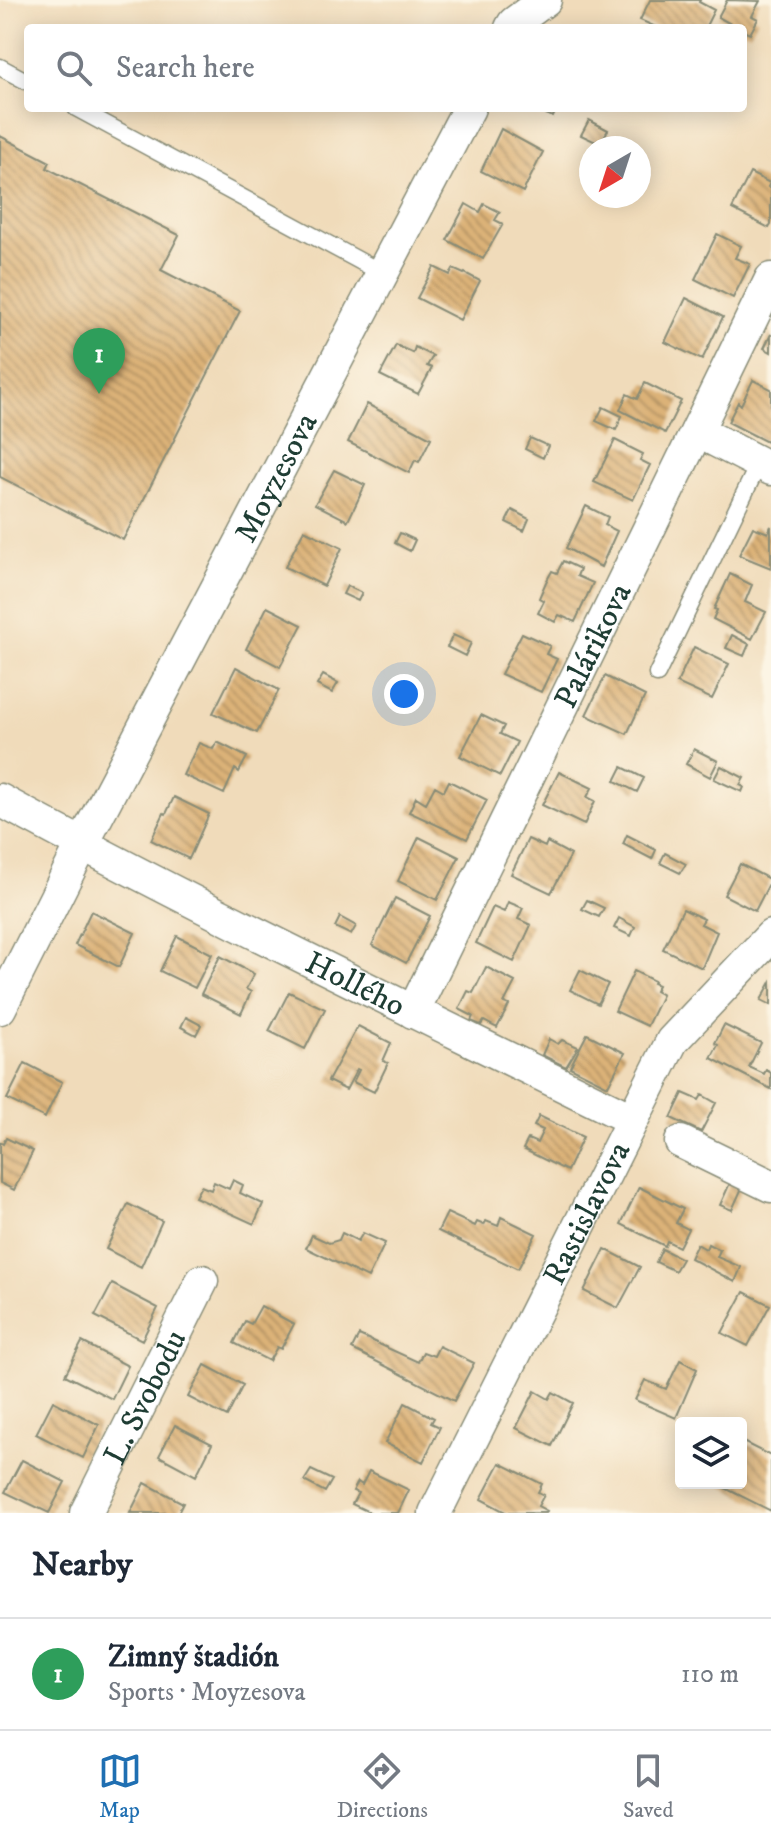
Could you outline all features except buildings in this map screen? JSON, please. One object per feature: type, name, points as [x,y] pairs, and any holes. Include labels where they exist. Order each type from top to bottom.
[{"type":"street","points":[[513,24],[545,0]]},
{"type":"street","name":"Moyzesova","points":[[0,1008],[82,845],[467,112]]},
{"type":"street","name":"Palárikova","points":[[413,1012],[771,279]]},
{"type":"street","points":[[697,431],[765,466]]},
{"type":"street","name":"Hollého","points":[[0,800],[82,845],[631,1119]]},
{"type":"street","name":"Rastislavova","points":[[435,1513],[672,1041],[771,936]]},
{"type":"street","points":[[681,1142],[771,1186]]},
{"type":"street","name":"L. Svobodu","points":[[86,1513],[202,1281]]},
{"type":"lane","points":[[0,67],[24,80]]},
{"type":"lane","points":[[83,112],[382,273]]},
{"type":"lane","points":[[657,674],[765,466]]},
{"type":"place","name":"Zimný štadión","points":[[99,394]]}]
